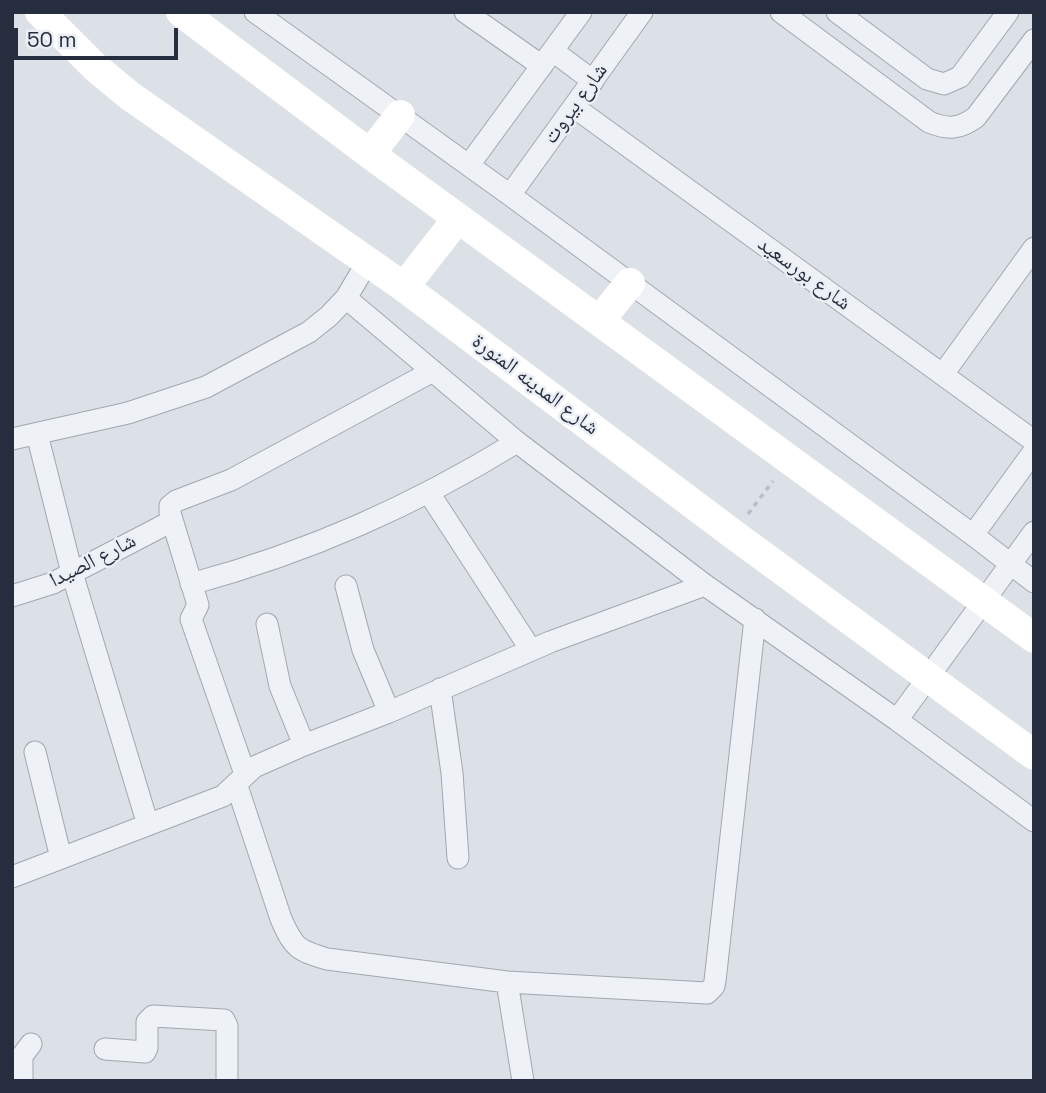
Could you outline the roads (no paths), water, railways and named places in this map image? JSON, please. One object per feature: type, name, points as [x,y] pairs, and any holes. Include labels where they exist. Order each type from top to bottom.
[{"type":"main road","name":"شارع المدينه المنورة","points":[[40,12],[95,67],[130,96],[404,287],[1034,755]]},
{"type":"main road","points":[[181,12],[370,154],[1034,638]]},
{"type":"main road","points":[[370,154],[400,115]]},
{"type":"main road","points":[[404,287],[458,218]]},
{"type":"main road","points":[[599,321],[630,283]]},
{"type":"street","points":[[255,12],[470,165],[974,535],[1034,582]]},
{"type":"street","points":[[465,12],[547,59],[593,81]]},
{"type":"street","points":[[470,165],[581,12]]},
{"type":"street","name":"شارع بيروت","points":[[510,195],[642,12]]},
{"type":"street","points":[[782,12],[929,122],[941,127],[954,128],[976,117],[1034,40]]},
{"type":"street","points":[[837,12],[927,79],[944,84],[960,77],[1008,12]]},
{"type":"street","name":"شارع بورسعيد","points":[[575,107],[1034,441]]},
{"type":"street","points":[[943,374],[1034,248]]},
{"type":"street","points":[[12,439],[128,413],[206,387],[309,332],[346,298],[368,261]]},
{"type":"street","points":[[346,298],[517,442],[705,585],[755,618],[1034,821]]},
{"type":"street","points":[[433,371],[231,480],[173,503],[169,509],[198,606],[191,619],[281,919],[290,939],[303,952],[327,959],[507,982],[707,993],[714,986],[755,618]]},
{"type":"street","points":[[37,434],[72,573],[148,825]]},
{"type":"street","points":[[191,584],[288,555],[383,516],[429,493],[517,442]]},
{"type":"street","points":[[974,535],[1034,451]]},
{"type":"street","points":[[429,493],[531,650]]},
{"type":"street","name":"شارع الصيدا","points":[[12,596],[72,573],[172,522]]},
{"type":"street","points":[[897,720],[1034,532]]},
{"type":"street","points":[[12,877],[223,796],[254,767],[304,745],[389,712],[531,650],[705,585]]},
{"type":"street","points":[[346,586],[363,650],[389,712]]},
{"type":"street","points":[[267,624],[280,686],[304,745]]},
{"type":"street","points":[[440,689],[453,773],[457,858]]},
{"type":"street","points":[[35,752],[61,858]]},
{"type":"street","points":[[507,982],[523,1081]]},
{"type":"street","points":[[105,1049],[145,1052],[147,1022],[153,1016],[215,1017],[224,1020],[227,1026],[227,1081]]},
{"type":"street","points":[[22,1081],[22,1056],[31,1044]]}]
